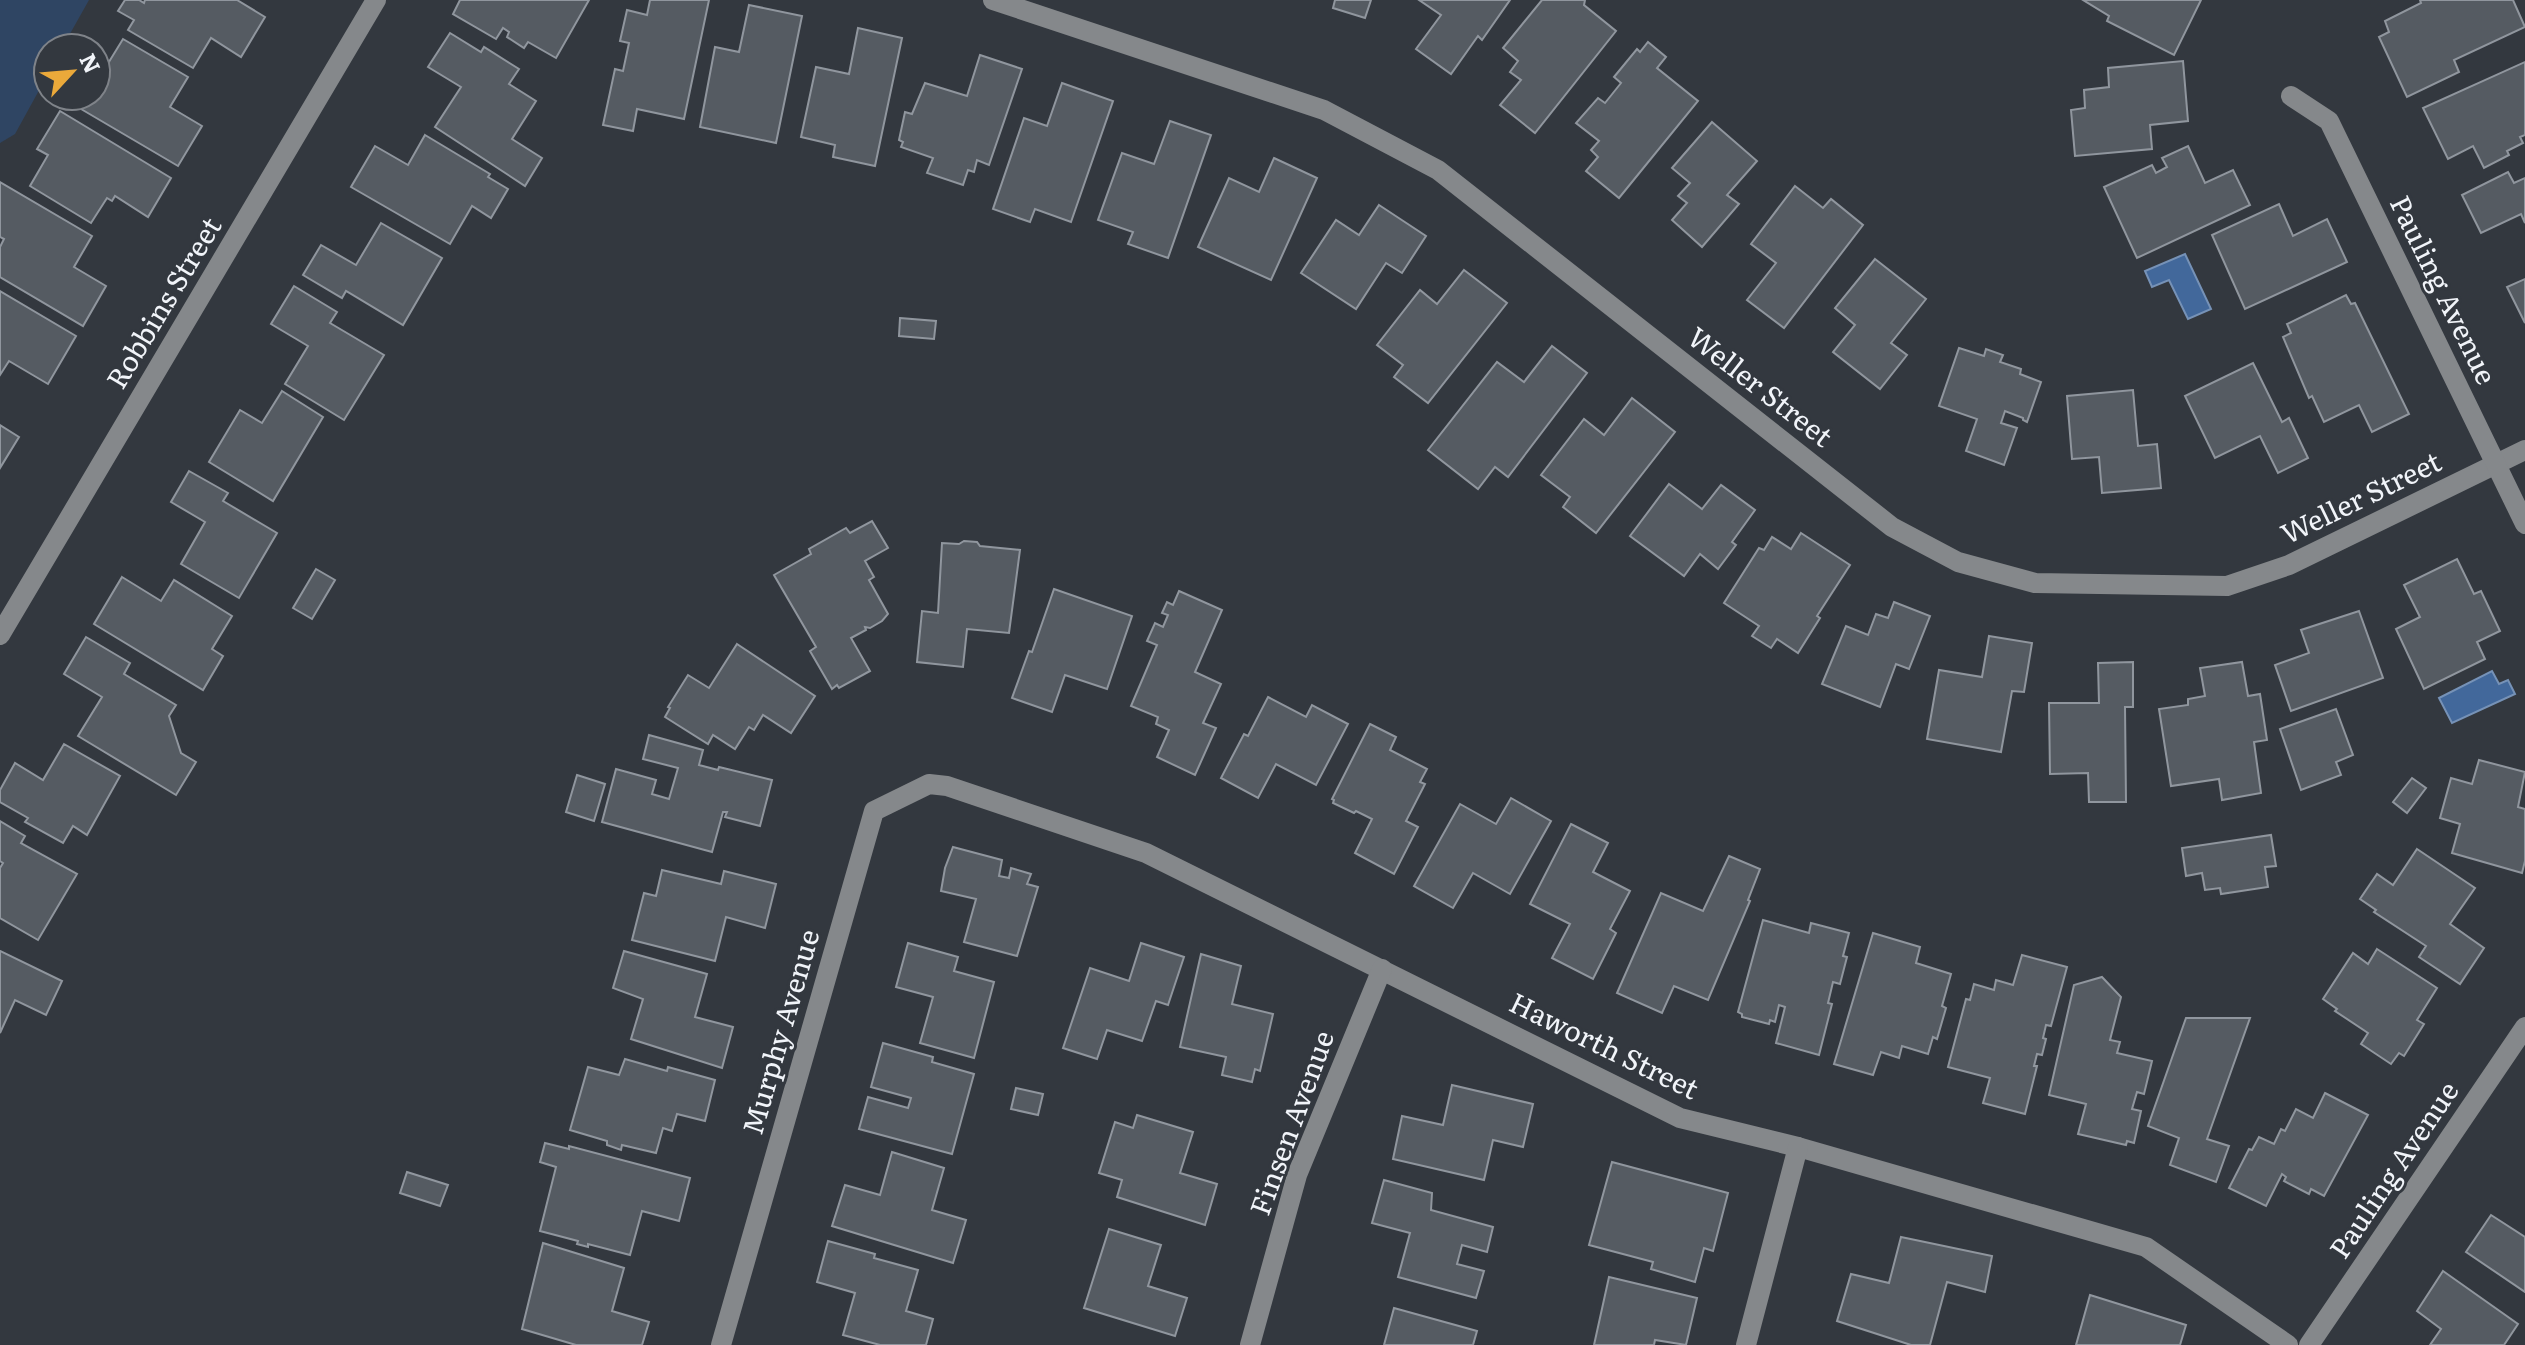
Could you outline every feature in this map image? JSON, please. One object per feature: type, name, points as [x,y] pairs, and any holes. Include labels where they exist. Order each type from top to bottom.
[{"type":"street","name":"Robbins Street","points":[[0,635],[376,0]]},
{"type":"street","name":"Weller Street","points":[[993,0],[1324,110],[1438,170],[1892,527],[1958,562],[2035,583],[2227,586],[2289,565],[2525,450]]},
{"type":"street","name":"Pauling Avenue","points":[[2291,96],[2329,121],[2525,524]]},
{"type":"street","name":"Murphy Avenue","points":[[721,1345],[874,811],[929,784],[947,786]]},
{"type":"street","name":"Haworth Street","points":[[947,786],[1146,853],[1680,1118],[1798,1147],[2146,1247],[2288,1345]]},
{"type":"street","name":"Finsen Avenue","points":[[1250,1345],[1297,1175],[1382,969]]},
{"type":"street","name":"Pauling Avenue","points":[[2309,1345],[2525,1027]]},
{"type":"street","points":[[1746,1345],[1798,1147]]},
{"type":"shaded area","points":[[0,0],[89,0],[71,32],[32,32],[32,103],[15,134],[0,143]]},
{"type":"shaded area","points":[[2185,254],[2211,309],[2188,319],[2169,280],[2152,287],[2145,271]]},
{"type":"shaded area","points":[[2492,671],[2499,684],[2508,680],[2515,694],[2452,723],[2439,698]]},
{"type":"building","points":[[125,0],[144,3],[145,0],[237,0],[265,17],[241,57],[211,38],[193,68],[128,30],[134,20],[118,11]]},
{"type":"building","points":[[460,0],[589,0],[556,58],[528,42],[524,48],[507,37],[509,32],[503,28],[496,39],[453,14]]},
{"type":"building","points":[[650,0],[709,0],[684,119],[637,109],[633,131],[603,125],[615,69],[623,71],[629,43],[620,41],[627,10],[647,15]]},
{"type":"building","points":[[1335,0],[1371,0],[1365,18],[1333,8]]},
{"type":"building","points":[[1419,0],[1510,0],[1482,40],[1478,36],[1451,74],[1416,49],[1441,15]]},
{"type":"building","points":[[1542,0],[1585,0],[1584,5],[1616,31],[1535,133],[1500,105],[1521,80],[1510,72],[1518,61],[1503,48]]},
{"type":"building","points":[[2083,0],[2201,0],[2174,55],[2107,21],[2109,16]]},
{"type":"building","points":[[2420,0],[2513,0],[2525,27],[2454,60],[2459,72],[2407,97],[2379,37],[2389,32],[2385,21],[2421,3]]},
{"type":"building","points":[[749,5],[802,16],[776,143],[700,127],[715,47],[739,52]]},
{"type":"building","points":[[858,28],[902,38],[875,166],[833,157],[835,145],[801,137],[816,67],[849,74]]},
{"type":"building","points":[[450,33],[481,52],[484,47],[519,69],[509,84],[536,101],[512,139],[542,158],[525,186],[435,127],[461,87],[428,67]]},
{"type":"building","points":[[123,39],[188,77],[170,107],[202,126],[178,166],[86,112],[112,112],[112,57]]},
{"type":"building","points":[[1648,42],[1666,57],[1657,68],[1698,101],[1619,198],[1586,171],[1598,157],[1591,150],[1599,141],[1576,123],[1598,98],[1605,103],[1621,83],[1614,77],[1637,49],[1640,52]]},
{"type":"building","points":[[980,55],[1022,69],[989,165],[977,160],[974,172],[968,170],[963,185],[927,173],[933,158],[901,147],[903,142],[899,140],[905,112],[912,114],[925,83],[967,96]]},
{"type":"building","points":[[2183,61],[2188,121],[2150,125],[2152,149],[2075,156],[2071,110],[2085,108],[2084,90],[2109,87],[2108,68]]},
{"type":"building","points":[[2525,62],[2525,135],[2520,137],[2523,143],[2507,151],[2509,155],[2484,168],[2473,146],[2448,159],[2423,108]]},
{"type":"building","points":[[1062,83],[1113,101],[1071,222],[1035,209],[1030,222],[993,209],[1024,118],[1047,126]]},
{"type":"building","points":[[62,112],[171,178],[148,217],[115,196],[112,201],[107,198],[91,223],[30,186],[48,155],[37,149]]},
{"type":"building","points":[[1170,121],[1211,135],[1168,258],[1128,244],[1133,232],[1098,220],[1122,153],[1154,164]]},
{"type":"building","points":[[1712,122],[1757,161],[1727,195],[1739,204],[1702,247],[1672,220],[1687,203],[1678,196],[1690,183],[1672,168]]},
{"type":"building","points":[[425,135],[490,174],[488,177],[508,189],[491,218],[472,206],[450,244],[351,187],[375,146],[408,165]]},
{"type":"building","points":[[2188,146],[2205,183],[2233,170],[2250,205],[2137,258],[2104,187],[2152,165],[2156,173],[2167,167],[2162,158]]},
{"type":"building","points":[[1274,158],[1317,178],[1271,280],[1198,247],[1229,178],[1259,192]]},
{"type":"building","points":[[2508,172],[2514,183],[2525,178],[2525,223],[2521,214],[2481,233],[2462,195]]},
{"type":"building","points":[[0,182],[92,236],[74,267],[106,286],[83,326],[0,277],[0,247],[4,239],[0,237]]},
{"type":"building","points":[[1795,186],[1823,208],[1831,199],[1863,225],[1784,328],[1747,300],[1776,263],[1751,244]]},
{"type":"building","points":[[2279,204],[2293,236],[2327,219],[2347,262],[2245,309],[2212,235]]},
{"type":"building","points":[[1379,205],[1426,236],[1402,273],[1386,263],[1356,309],[1301,273],[1336,220],[1359,235]]},
{"type":"building","points":[[381,223],[442,258],[403,325],[346,291],[342,298],[303,275],[321,245],[356,265]]},
{"type":"building","points":[[1875,259],[1926,299],[1891,343],[1907,355],[1880,389],[1833,352],[1855,325],[1835,308]]},
{"type":"building","points":[[1464,270],[1507,303],[1428,403],[1394,377],[1403,365],[1377,345],[1420,290],[1437,304]]},
{"type":"building","points":[[2525,279],[2525,323],[2507,287]]},
{"type":"building","points":[[294,286],[337,312],[330,323],[384,355],[344,420],[285,384],[308,346],[271,324]]},
{"type":"building","points":[[0,291],[76,336],[48,384],[9,361],[0,375]]},
{"type":"building","points":[[2346,295],[2351,304],[2355,303],[2409,414],[2372,432],[2359,405],[2324,422],[2312,396],[2309,398],[2283,337],[2291,333],[2287,324]]},
{"type":"building","points":[[900,318],[936,321],[934,339],[899,336]]},
{"type":"building","points":[[1552,346],[1587,373],[1508,477],[1495,467],[1478,489],[1428,450],[1497,362],[1524,382]]},
{"type":"building","points":[[1959,348],[1984,356],[1986,349],[2003,355],[2000,362],[2021,369],[2020,374],[2041,382],[2027,422],[2005,411],[2001,423],[2017,428],[2004,465],[1966,451],[1977,419],[1939,406]]},
{"type":"building","points":[[2253,363],[2282,422],[2289,418],[2308,458],[2278,473],[2260,436],[2215,458],[2185,396]]},
{"type":"building","points":[[2133,390],[2138,446],[2157,444],[2161,488],[2102,493],[2099,457],[2072,459],[2067,396]]},
{"type":"building","points":[[282,391],[323,417],[273,501],[209,462],[240,410],[262,423]]},
{"type":"building","points":[[1632,398],[1675,432],[1596,533],[1563,507],[1570,497],[1541,475],[1584,419],[1604,435]]},
{"type":"building","points":[[0,425],[19,437],[0,468]]},
{"type":"building","points":[[189,471],[228,493],[223,501],[277,533],[239,598],[181,564],[205,522],[171,502]]},
{"type":"building","points":[[1669,484],[1702,509],[1721,485],[1755,510],[1732,542],[1736,545],[1718,569],[1700,554],[1684,576],[1630,536]]},
{"type":"building","points":[[872,521],[888,548],[865,561],[874,577],[869,580],[888,614],[882,621],[870,628],[865,627],[866,630],[851,638],[870,671],[832,689],[810,651],[816,647],[774,575],[811,554],[809,549],[846,528],[850,533]]},
{"type":"building","points":[[1801,533],[1850,565],[1817,616],[1820,618],[1798,653],[1777,639],[1771,648],[1752,636],[1759,626],[1724,603],[1759,548],[1764,550],[1772,537],[1791,549]]},
{"type":"building","points":[[964,541],[1020,550],[1009,633],[967,629],[963,667],[917,662],[922,611],[938,613],[942,543],[959,544]]},
{"type":"building","points":[[2457,559],[2474,594],[2481,591],[2500,631],[2477,642],[2485,659],[2424,689],[2396,629],[2420,617],[2404,585]]},
{"type":"building","points":[[316,569],[335,580],[312,619],[293,608]]},
{"type":"building","points":[[122,577],[161,601],[174,580],[232,616],[212,649],[223,656],[203,690],[94,624]]},
{"type":"building","points":[[1054,589],[1132,616],[1107,689],[1065,675],[1052,712],[1012,698]]},
{"type":"building","points":[[1179,591],[1222,610],[1195,672],[1221,684],[1203,723],[1216,728],[1195,775],[1157,757],[1169,730],[1156,724],[1158,717],[1131,706],[1157,645],[1147,641],[1155,623],[1163,627],[1168,615],[1162,613],[1167,602],[1173,605]]},
{"type":"building","points":[[1894,602],[1930,616],[1909,669],[1896,664],[1880,707],[1822,684],[1846,626],[1868,635],[1876,614],[1888,618]]},
{"type":"building","points":[[2359,611],[2383,678],[2291,711],[2275,665],[2309,653],[2301,630]]},
{"type":"building","points":[[1989,636],[2032,643],[2024,692],[2012,691],[2001,752],[1927,739],[1939,670],[1982,677]]},
{"type":"building","points":[[86,637],[130,663],[124,674],[176,705],[169,716],[181,753],[196,762],[176,795],[78,736],[102,697],[64,674]]},
{"type":"building","points":[[737,644],[815,696],[791,733],[763,715],[754,730],[749,727],[735,749],[713,735],[708,744],[665,717],[688,675],[709,688]]},
{"type":"building","points":[[2133,662],[2133,707],[2125,707],[2126,802],[2089,802],[2088,773],[2050,774],[2049,703],[2099,703],[2098,663]]},
{"type":"building","points":[[2242,662],[2248,696],[2260,694],[2267,740],[2254,742],[2261,793],[2222,800],[2219,779],[2171,786],[2159,709],[2188,705],[2188,699],[2205,696],[2200,668]]},
{"type":"building","points":[[1268,697],[1306,717],[1312,705],[1348,724],[1316,785],[1276,764],[1258,798],[1221,778]]},
{"type":"building","points":[[2336,709],[2353,755],[2336,762],[2341,775],[2301,790],[2280,729]]},
{"type":"building","points":[[1370,724],[1396,737],[1390,750],[1427,769],[1420,782],[1425,784],[1406,821],[1418,827],[1394,874],[1355,853],[1372,819],[1333,803],[1332,799]]},
{"type":"building","points":[[649,735],[703,750],[699,765],[772,780],[760,826],[725,817],[727,812],[723,812],[712,852],[602,822],[616,769],[656,780],[652,794],[669,799],[678,768],[643,759]]},
{"type":"building","points":[[64,744],[120,776],[87,835],[73,826],[63,843],[25,822],[28,818],[0,802],[0,790],[15,763],[43,780]]},
{"type":"building","points":[[2479,760],[2525,772],[2518,807],[2525,809],[2525,861],[2522,873],[2452,853],[2460,824],[2440,818],[2451,778],[2472,784]]},
{"type":"building","points":[[577,775],[605,784],[594,821],[566,812]]},
{"type":"building","points":[[2412,778],[2426,788],[2407,813],[2393,802]]},
{"type":"building","points":[[1511,798],[1551,821],[1510,894],[1473,873],[1453,908],[1414,886],[1460,804],[1496,824]]},
{"type":"building","points":[[0,821],[25,836],[21,843],[77,874],[38,940],[0,918],[0,868],[3,863],[0,861]]},
{"type":"building","points":[[1571,824],[1608,843],[1593,872],[1630,891],[1610,929],[1616,933],[1593,979],[1552,958],[1570,924],[1530,904]]},
{"type":"building","points":[[2271,835],[2276,866],[2265,867],[2268,887],[2221,894],[2220,888],[2205,890],[2202,873],[2186,876],[2182,848]]},
{"type":"building","points":[[953,847],[1002,860],[999,876],[1009,878],[1011,868],[1031,874],[1027,884],[1038,887],[1017,956],[964,942],[976,899],[941,891]]},
{"type":"building","points":[[2417,849],[2475,888],[2450,924],[2484,948],[2460,984],[2419,957],[2426,946],[2374,912],[2376,910],[2360,899],[2377,874],[2393,885]]},
{"type":"building","points":[[1729,856],[1760,869],[1750,901],[1708,1000],[1674,986],[1662,1013],[1617,993],[1661,893],[1703,911]]},
{"type":"building","points":[[662,870],[721,884],[724,871],[776,884],[765,928],[726,917],[715,961],[632,940],[644,893],[656,896]]},
{"type":"building","points":[[1763,920],[1809,933],[1811,923],[1849,933],[1840,984],[1833,982],[1828,1003],[1832,1004],[1819,1055],[1776,1043],[1785,1007],[1779,1005],[1775,1022],[1770,1020],[1769,1024],[1742,1017],[1738,1012]]},
{"type":"building","points":[[1873,933],[1920,947],[1916,963],[1951,974],[1942,1006],[1946,1008],[1937,1039],[1933,1037],[1928,1054],[1902,1046],[1899,1058],[1881,1052],[1873,1075],[1834,1064]]},
{"type":"building","points":[[908,943],[958,957],[954,971],[994,982],[974,1058],[920,1043],[933,997],[896,987]]},
{"type":"building","points":[[1141,943],[1184,957],[1168,1005],[1156,1001],[1142,1041],[1107,1030],[1097,1059],[1063,1048],[1090,968],[1129,981]]},
{"type":"building","points":[[2377,949],[2437,988],[2417,1020],[2424,1024],[2404,1056],[2399,1053],[2391,1064],[2361,1044],[2368,1033],[2323,999],[2353,953],[2368,964]]},
{"type":"building","points":[[0,951],[62,981],[46,1015],[15,1000],[0,1033]]},
{"type":"building","points":[[624,951],[707,974],[695,1017],[733,1027],[722,1068],[631,1039],[643,999],[613,988]]},
{"type":"building","points":[[1201,954],[1241,966],[1232,1004],[1273,1014],[1260,1071],[1255,1069],[1252,1082],[1222,1075],[1226,1057],[1180,1047]]},
{"type":"building","points":[[2022,955],[2067,967],[2051,1026],[2046,1025],[2042,1055],[2037,1054],[2025,1114],[1983,1103],[1990,1078],[1948,1067],[1966,999],[1970,1000],[1974,984],[1994,990],[1996,980],[2013,985]]},
{"type":"building","points":[[2102,977],[2121,997],[2110,1040],[2120,1042],[2117,1053],[2152,1061],[2144,1094],[2137,1092],[2132,1109],[2141,1111],[2134,1143],[2127,1141],[2126,1145],[2078,1134],[2086,1104],[2049,1095],[2074,985]]},
{"type":"building","points":[[2186,1018],[2250,1018],[2207,1139],[2229,1146],[2216,1182],[2170,1165],[2179,1138],[2148,1126]]},
{"type":"building","points":[[883,1043],[933,1057],[932,1062],[974,1074],[952,1154],[859,1129],[868,1097],[908,1108],[911,1098],[871,1087]]},
{"type":"building","points":[[625,1059],[715,1080],[705,1121],[677,1114],[672,1131],[663,1128],[656,1153],[622,1145],[621,1150],[607,1145],[607,1141],[570,1130],[588,1067],[619,1075]]},
{"type":"building","points":[[1452,1085],[1533,1104],[1523,1147],[1493,1140],[1484,1180],[1393,1159],[1402,1116],[1443,1125]]},
{"type":"building","points":[[1016,1088],[1043,1094],[1038,1115],[1011,1109]]},
{"type":"building","points":[[2325,1093],[2368,1115],[2324,1196],[2311,1189],[2309,1194],[2284,1181],[2286,1177],[2282,1174],[2266,1206],[2229,1188],[2249,1149],[2252,1150],[2259,1137],[2274,1144],[2296,1109],[2313,1118]]},
{"type":"building","points":[[1137,1115],[1193,1132],[1180,1173],[1217,1184],[1205,1225],[1117,1197],[1122,1180],[1099,1173],[1115,1122],[1133,1128]]},
{"type":"building","points":[[545,1143],[569,1149],[569,1146],[690,1178],[679,1221],[642,1211],[630,1255],[588,1244],[588,1247],[577,1244],[578,1241],[540,1231],[556,1167],[540,1162]]},
{"type":"building","points":[[892,1152],[944,1168],[932,1210],[966,1220],[953,1263],[832,1226],[845,1185],[880,1195]]},
{"type":"building","points":[[1612,1162],[1728,1193],[1713,1251],[1704,1248],[1695,1282],[1651,1269],[1653,1262],[1589,1245]]},
{"type":"building","points":[[407,1172],[448,1185],[440,1206],[400,1193]]},
{"type":"building","points":[[1384,1180],[1432,1193],[1431,1210],[1493,1227],[1487,1252],[1462,1245],[1457,1264],[1484,1271],[1476,1298],[1398,1277],[1410,1233],[1372,1223]]},
{"type":"building","points":[[2491,1215],[2525,1237],[2525,1292],[2466,1252]]},
{"type":"building","points":[[1109,1229],[1161,1245],[1148,1286],[1187,1298],[1175,1336],[1084,1308]]},
{"type":"building","points":[[1901,1237],[1992,1256],[1985,1292],[1947,1282],[1930,1345],[1911,1345],[1837,1321],[1851,1274],[1889,1283]]},
{"type":"building","points":[[828,1241],[918,1270],[906,1311],[933,1319],[926,1345],[880,1345],[843,1335],[855,1293],[817,1282]]},
{"type":"building","points":[[543,1243],[624,1268],[612,1311],[649,1322],[642,1345],[576,1345],[522,1329]]},
{"type":"building","points":[[2443,1271],[2518,1324],[2504,1345],[2430,1345],[2441,1329],[2417,1311]]},
{"type":"building","points":[[1609,1277],[1697,1298],[1686,1345],[1655,1340],[1654,1345],[1594,1345]]},
{"type":"building","points":[[2090,1295],[2186,1325],[2180,1345],[2076,1345]]},
{"type":"building","points":[[1394,1308],[1477,1331],[1473,1345],[1384,1345]]}]
